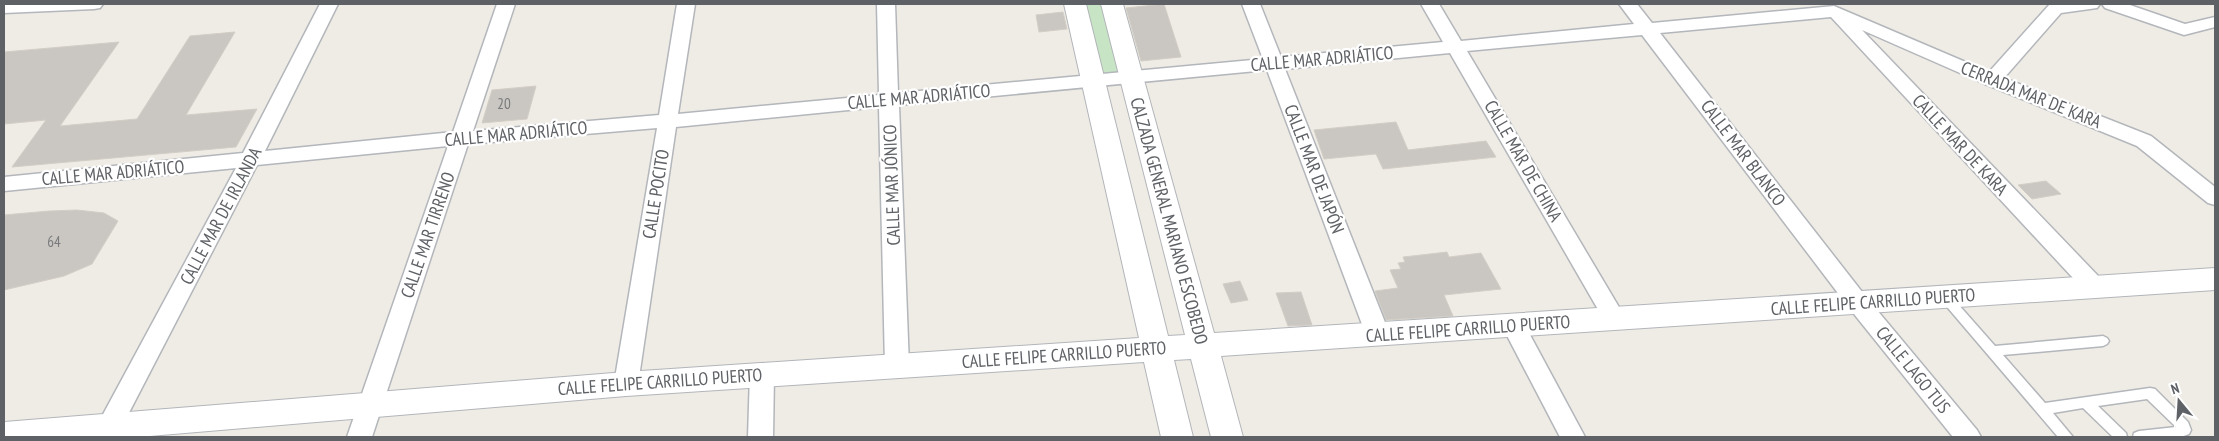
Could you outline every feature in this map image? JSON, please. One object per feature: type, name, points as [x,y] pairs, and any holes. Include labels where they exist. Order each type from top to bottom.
[{"type":"street","points":[[4,8],[94,4]]},
{"type":"street","name":"CALLE MAR DE IRLANDA","points":[[109,427],[250,160],[329,4]]},
{"type":"street","name":"CALLE MAR TIRRENO","points":[[359,437],[506,4]]},
{"type":"street","name":"CALLE POCITO","points":[[626,384],[686,4]]},
{"type":"street","name":"CALLE MAR JÓNICO","points":[[886,4],[897,366]]},
{"type":"street","points":[[1075,4],[1176,437]]},
{"type":"street","name":"CALZADA GENERAL MARIANO ESCOBEDO","points":[[1112,4],[1227,437]]},
{"type":"street","name":"CALLE MAR DE JAPÓN","points":[[1251,4],[1378,335]]},
{"type":"street","name":"CALLE MAR DE CHINA","points":[[1430,4],[1615,319]]},
{"type":"street","name":"CALLE MAR BLANCO","points":[[1628,4],[1858,304]]},
{"type":"street","points":[[1992,80],[2056,8],[2091,4]]},
{"type":"street","points":[[2111,4],[2184,30],[2215,22]]},
{"type":"street","name":"CALLE MAR ADRIÁTICO","points":[[4,184],[462,138],[668,121],[1648,28],[1831,7]]},
{"type":"street","name":"CERRADA MAR DE KARA","points":[[1831,7],[1992,80],[2144,141],[2215,198]]},
{"type":"street","name":"CALLE MAR DE KARA","points":[[1831,7],[2094,286]]},
{"type":"street","name":"CALLE FELIPE CARRILLO PUERTO","points":[[4,435],[762,374],[1858,304],[2215,279]]},
{"type":"street","name":"CALLE LAGO TUS","points":[[1858,304],[1968,437]]},
{"type":"street","points":[[1514,326],[1573,437]]},
{"type":"street","points":[[760,437],[762,374]]},
{"type":"lane","points":[[1946,298],[2066,437]]},
{"type":"lane","points":[[1992,351],[2104,341]]},
{"type":"lane","points":[[2042,409],[2150,393],[2183,426],[2184,430],[2139,437]]},
{"type":"lane","points":[[2084,402],[2121,437]]},
{"type":"green space","points":[[1081,4],[1105,4],[1124,72],[1097,75]]},
{"type":"building","points":[[1164,4],[1181,57],[1141,61],[1126,8]]},
{"type":"building","points":[[1063,12],[1067,29],[1039,32],[1036,15]]},
{"type":"building","points":[[235,32],[186,115],[257,109],[236,147],[12,167],[46,120],[4,124],[4,52],[119,42],[60,126],[137,119],[190,36]]},
{"type":"building","points":[[536,86],[527,119],[482,123],[492,90]]},
{"type":"building","points":[[1396,122],[1408,150],[1486,141],[1496,157],[1383,169],[1376,154],[1324,159],[1314,130]]},
{"type":"building","points":[[2046,181],[2061,194],[2032,199],[2018,185]]},
{"type":"building","points":[[77,210],[104,213],[118,221],[92,264],[64,276],[4,290],[4,215]]},
{"type":"building","points":[[1447,252],[1449,257],[1481,253],[1501,289],[1444,295],[1453,316],[1386,320],[1375,291],[1398,288],[1390,270],[1401,269],[1398,263],[1405,262],[1403,257]]},
{"type":"building","points":[[1240,281],[1248,300],[1231,303],[1223,284]]},
{"type":"building","points":[[1301,292],[1312,325],[1288,326],[1276,293]]}]
